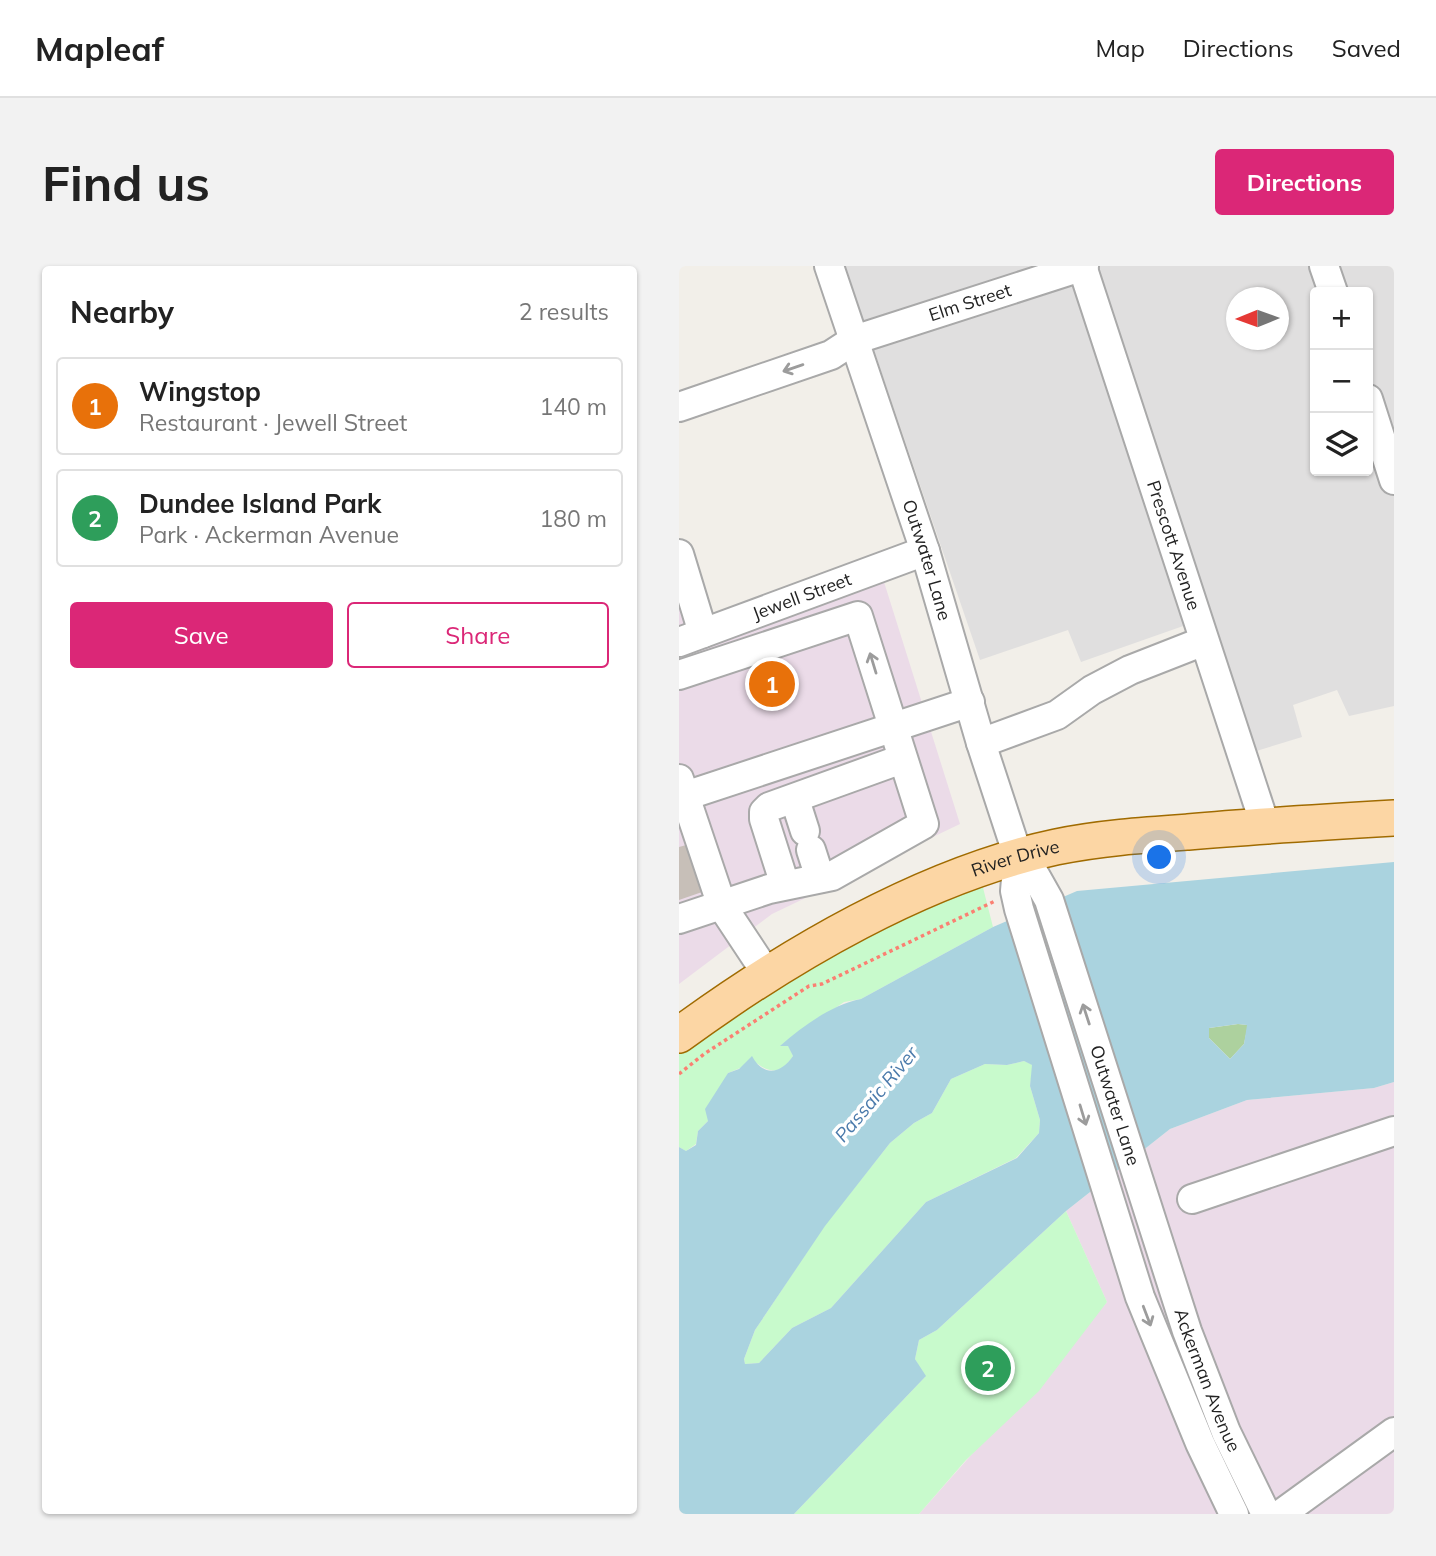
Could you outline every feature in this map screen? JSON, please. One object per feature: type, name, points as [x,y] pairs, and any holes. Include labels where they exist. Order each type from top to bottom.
[{"type":"main road","name":"River Drive","points":[[679,1035],[730,997],[767,974],[913,896],[982,867],[1018,856],[1094,841],[1265,825],[1394,818]]},
{"type":"street","name":"Outwater Lane","points":[[829,266],[925,551],[981,743],[1018,856],[1017,900],[1125,1251]]},
{"type":"street","name":"Elm Street","points":[[679,407],[831,355],[854,340],[1082,266]]},
{"type":"street","name":"Prescott Avenue","points":[[1082,266],[1265,825]]},
{"type":"street","points":[[1324,266],[1331,287]]},
{"type":"street","points":[[1372,413],[1394,480]]},
{"type":"street","name":"Jewell Street","points":[[691,638],[925,551]]},
{"type":"street","points":[[679,554],[691,638]]},
{"type":"street","points":[[679,675],[858,616],[924,824],[832,876],[764,819],[764,812],[768,807],[904,765]]},
{"type":"street","points":[[981,743],[1056,715],[1092,690],[1130,670],[1204,641]]},
{"type":"street","points":[[767,974],[722,906],[687,827],[682,788],[893,728],[970,702]]},
{"type":"street","points":[[679,919],[722,906],[801,851],[904,765]]},
{"type":"street","name":"Outwater Lane","points":[[1018,856],[1031,868],[1049,900],[1158,1242]]},
{"type":"street","points":[[1192,1199],[1394,1131]]},
{"type":"street","name":"Ackerman Avenue","points":[[1158,1242],[1203,1375],[1226,1432],[1266,1514]]},
{"type":"street","name":"Ackerman Avenue","points":[[1125,1251],[1156,1340],[1234,1514]]},
{"type":"street","points":[[1281,1514],[1394,1432]]},
{"type":"path","points":[[679,1074],[704,1054],[809,986],[822,984],[1017,900]]},
{"type":"shaded area","points":[[845,266],[1394,266],[1394,706],[1349,716],[1337,690],[1293,705],[1302,737],[1253,752],[1203,619],[1081,662],[1068,630],[980,660]]},
{"type":"shaded area","points":[[879,566],[960,824],[772,914],[679,984],[679,567],[698,624]]},
{"type":"shaded area","points":[[1394,1082],[1394,1514],[919,1514],[1107,1302],[1066,1211],[1170,1129],[1247,1100],[1374,1088]]},
{"type":"green space","points":[[978,868],[993,927],[861,999],[844,1002],[782,1045],[788,1045],[793,1056],[781,1069],[767,1069],[755,1062],[728,1073],[708,1121],[698,1131],[696,1144],[686,1151],[679,1147],[679,1037]]},
{"type":"green space","points":[[1248,1025],[1244,1044],[1230,1059],[1209,1038],[1209,1028]]},
{"type":"green space","points":[[1024,1061],[1033,1065],[1030,1086],[1040,1120],[1039,1133],[1016,1158],[926,1202],[831,1308],[792,1328],[759,1363],[745,1364],[744,1359],[755,1330],[825,1225],[890,1143],[914,1123],[932,1113],[951,1079],[985,1064],[1007,1065]]},
{"type":"green space","points":[[1066,1211],[1107,1302],[1039,1391],[966,1460],[919,1514],[794,1514],[925,1377],[915,1359],[919,1340],[937,1330]]},
{"type":"water","name":"Passaic River","points":[[1394,862],[1394,1082],[1374,1088],[1247,1100],[1170,1129],[1066,1211],[937,1330],[919,1340],[915,1359],[926,1376],[794,1514],[679,1514],[679,1147],[686,1151],[696,1145],[698,1131],[708,1121],[705,1109],[728,1073],[739,1069],[752,1056],[756,1063],[767,1070],[783,1067],[793,1056],[788,1046],[780,1046],[818,1017],[861,999],[993,927],[1077,891]],"holes":[[[1247,1025],[1244,1044],[1230,1059],[1209,1038],[1209,1028]],[[1024,1061],[1032,1065],[1030,1086],[1040,1120],[1039,1133],[1017,1158],[926,1202],[831,1308],[792,1328],[759,1363],[745,1364],[744,1359],[755,1330],[825,1226],[890,1143],[914,1123],[932,1113],[951,1079],[985,1064],[1007,1065]]]},
{"type":"building","points":[[690,844],[705,891],[679,900],[679,847]]},
{"type":"place","name":"Wingstop","points":[[772,684]]},
{"type":"place","name":"Dundee Island Park","points":[[988,1368]]}]
